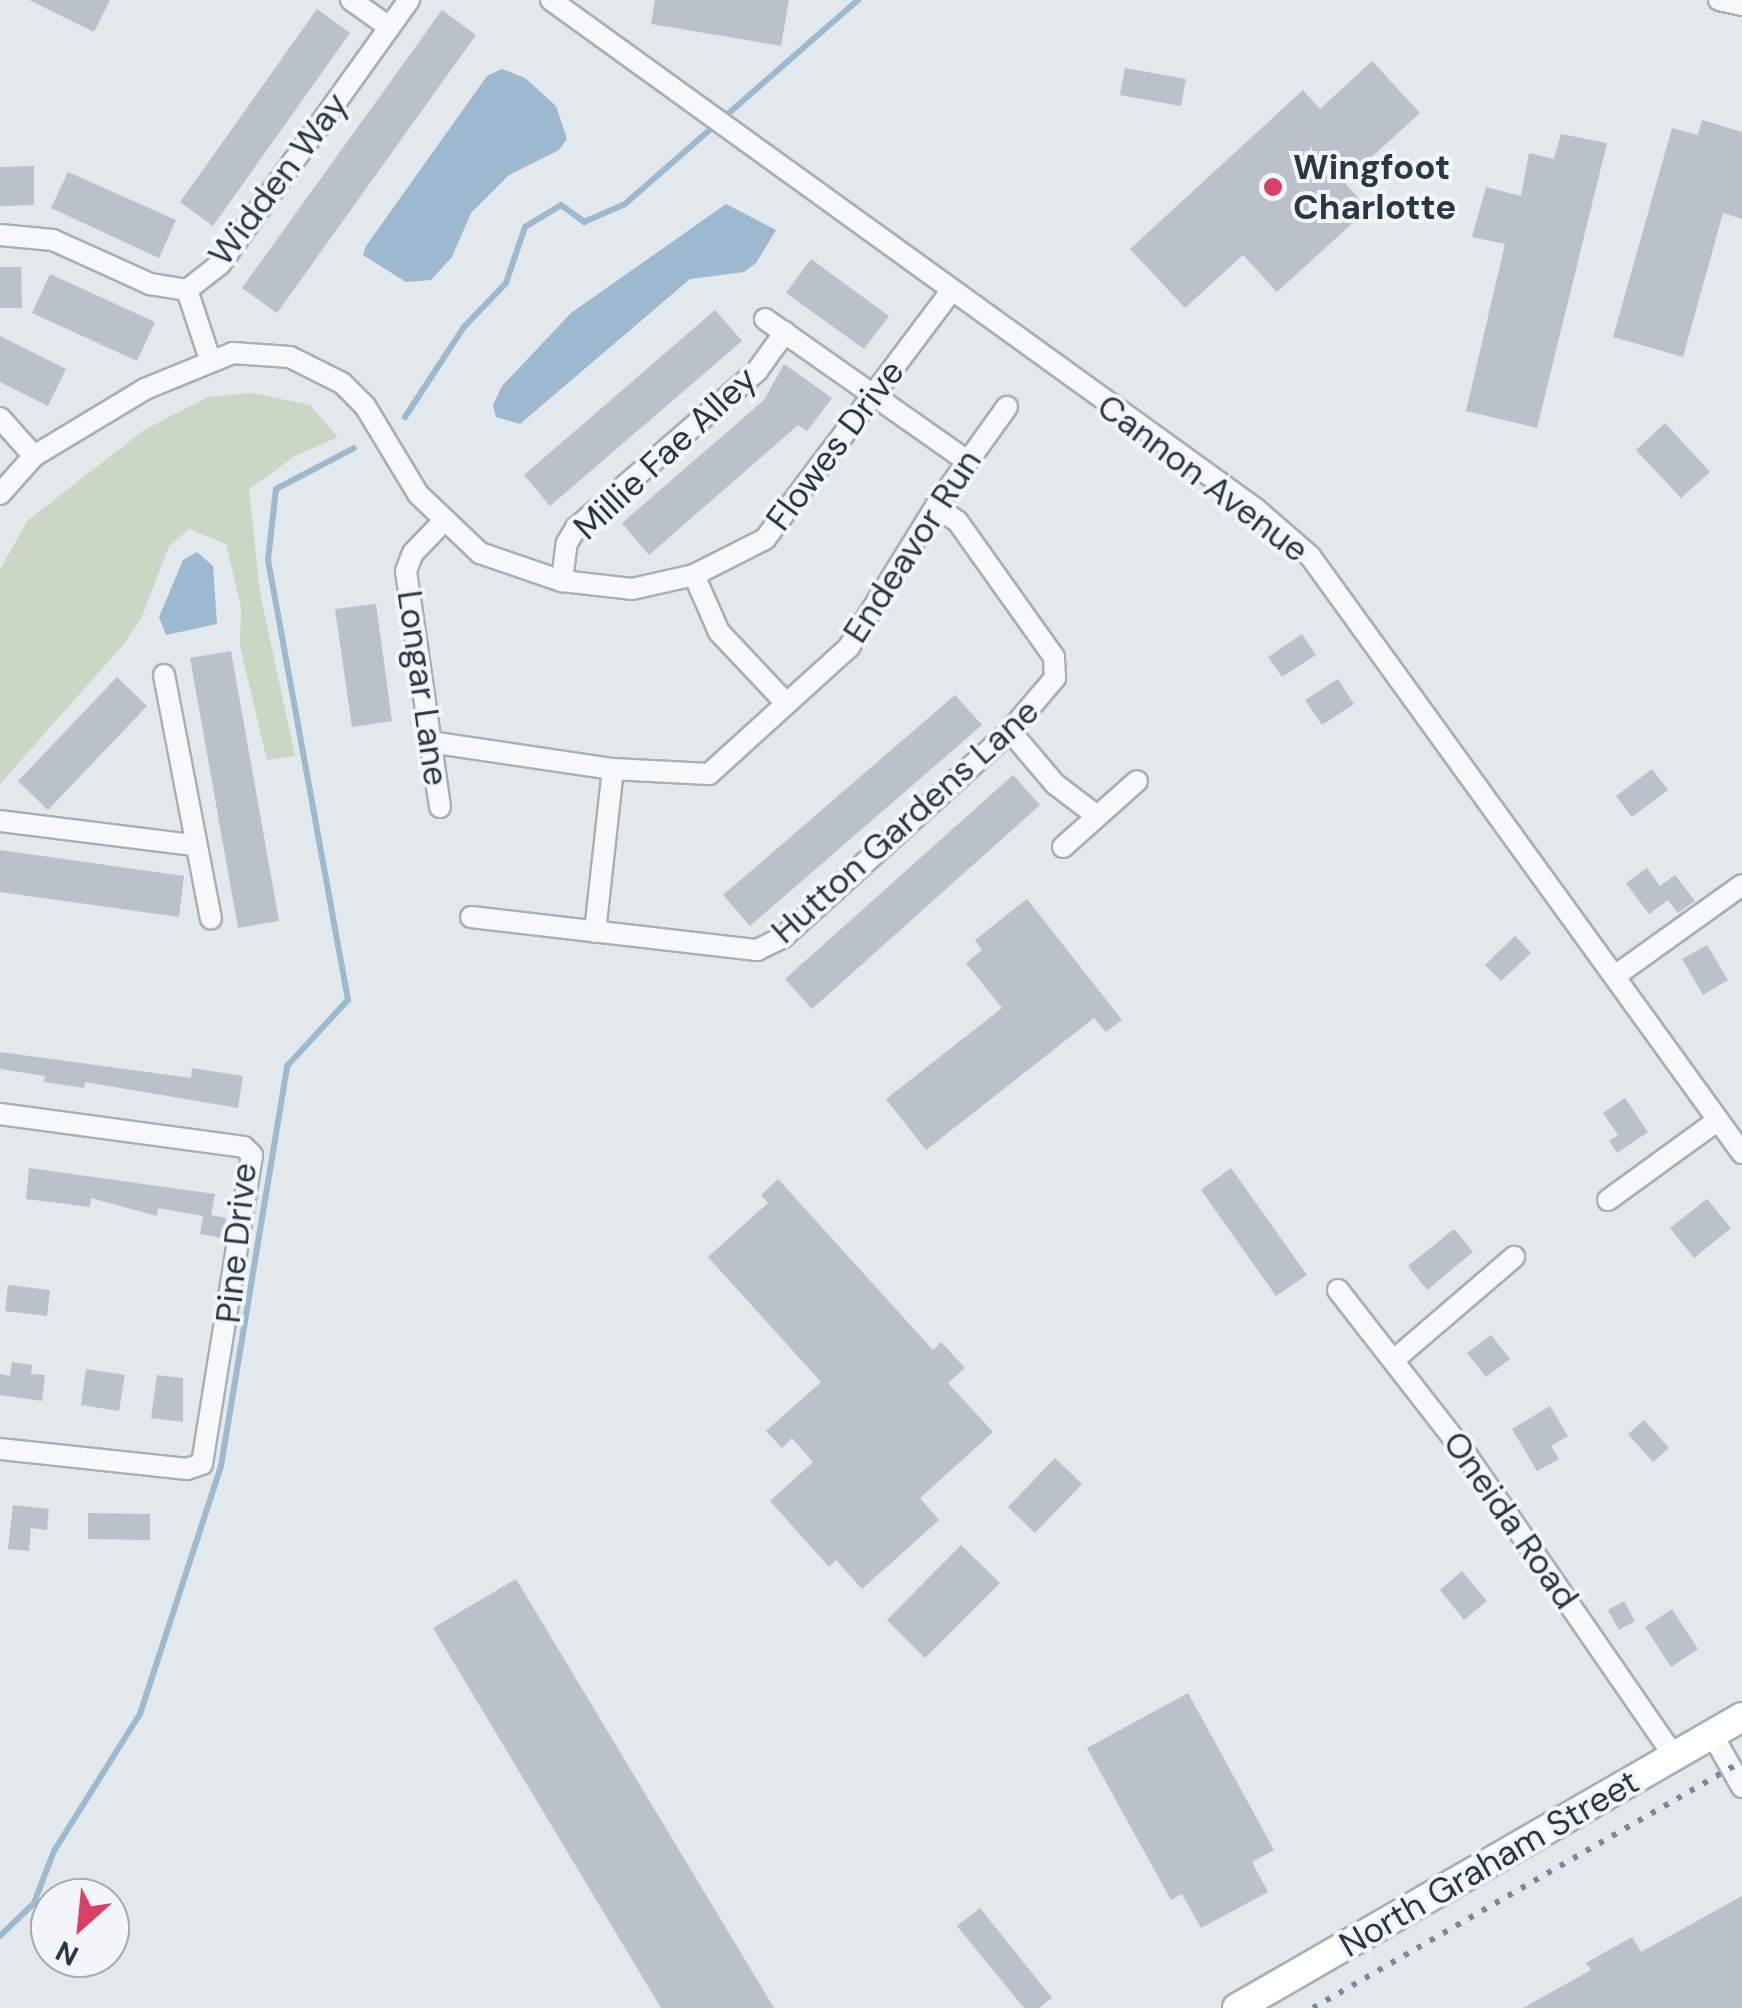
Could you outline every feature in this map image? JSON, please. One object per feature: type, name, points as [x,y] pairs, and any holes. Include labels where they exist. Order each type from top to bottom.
[{"type":"main road","name":"North Graham Street","points":[[1237,2008],[1742,1717]]},
{"type":"street","points":[[352,0],[389,28]]},
{"type":"street","name":"Widden Way","points":[[0,236],[53,240],[150,284],[187,290],[220,264],[409,0]]},
{"type":"street","name":"Cannon Avenue","points":[[551,0],[950,293],[1256,509],[1310,556],[1742,1153]]},
{"type":"street","points":[[1719,0],[1742,5]]},
{"type":"street","points":[[187,290],[210,358]]},
{"type":"street","name":"Flowes Drive","points":[[0,494],[34,456],[145,389],[210,358],[233,353],[290,358],[342,383],[365,406],[442,523],[480,554],[562,581],[632,589],[694,575],[765,538],[950,293]]},
{"type":"street","points":[[764,318],[968,461]]},
{"type":"street","name":"Millie Fae Alley","points":[[562,581],[576,528],[757,370],[785,332]]},
{"type":"street","name":"Endeavor Run","points":[[430,742],[613,769],[708,774],[849,647],[936,506],[1007,407]]},
{"type":"street","points":[[0,418],[34,456]]},
{"type":"street","name":"Hutton Gardens Lane","points":[[471,917],[757,950],[769,946],[1050,692],[1054,657],[958,522],[936,506]]},
{"type":"street","name":"Longar Lane","points":[[440,807],[406,571],[413,553],[442,523]]},
{"type":"street","points":[[694,575],[720,632],[786,703]]},
{"type":"street","points":[[164,676],[211,918]]},
{"type":"street","points":[[1010,731],[1055,784],[1097,816]]},
{"type":"street","points":[[595,932],[613,769]]},
{"type":"street","points":[[1063,847],[1137,781]]},
{"type":"street","points":[[0,821],[194,845]]},
{"type":"street","points":[[1614,976],[1742,886]]},
{"type":"street","name":"Pine Drive","points":[[0,1114],[250,1149],[228,1332],[202,1464],[187,1469],[0,1449]]},
{"type":"street","points":[[1608,1200],[1718,1120]]},
{"type":"street","points":[[1394,1359],[1514,1257]]},
{"type":"street","name":"Oneida Road","points":[[1338,1290],[1394,1359],[1674,1756]]},
{"type":"street","points":[[1712,1734],[1742,1788]]},
{"type":"green space","points":[[253,393],[310,405],[338,437],[295,456],[249,489],[260,593],[295,756],[267,760],[240,646],[241,607],[226,544],[189,529],[169,546],[141,619],[122,646],[0,784],[0,570],[27,521],[144,430],[208,397]]},
{"type":"water","points":[[502,69],[525,78],[556,106],[567,139],[559,150],[509,175],[471,213],[452,257],[431,280],[406,282],[363,255],[366,246],[487,76]]},
{"type":"water","points":[[726,204],[776,230],[756,263],[744,272],[690,279],[520,424],[496,417],[493,405],[502,386],[571,313]]},
{"type":"water","points":[[197,552],[213,566],[217,624],[166,635],[159,617],[183,560]]},
{"type":"building","points":[[29,0],[110,0],[94,32]]},
{"type":"building","points":[[655,0],[789,0],[781,46],[651,24]]},
{"type":"building","points":[[317,9],[350,33],[213,226],[180,202]]},
{"type":"building","points":[[442,10],[476,35],[277,313],[242,288]]},
{"type":"building","name":"Wingfoot Charlotte","points":[[1372,61],[1420,113],[1344,182],[1368,209],[1277,292],[1243,255],[1185,308],[1130,249],[1303,90],[1320,109]]},
{"type":"building","points":[[1125,68],[1186,79],[1181,106],[1120,95]]},
{"type":"building","points":[[1702,120],[1742,132],[1742,219],[1723,213],[1683,357],[1613,337],[1672,128],[1698,135]]},
{"type":"building","points":[[1561,134],[1607,143],[1537,428],[1466,411],[1505,244],[1472,237],[1486,187],[1521,196],[1529,153],[1554,159]]},
{"type":"building","points":[[34,166],[34,205],[0,206],[0,167]]},
{"type":"building","points":[[68,172],[176,220],[159,258],[51,208]]},
{"type":"building","points":[[811,259],[889,316],[864,349],[786,293]]},
{"type":"building","points":[[0,267],[21,267],[22,308],[0,308]]},
{"type":"building","points":[[50,274],[155,322],[137,361],[32,313]]},
{"type":"building","points":[[715,310],[742,341],[550,506],[524,475]]},
{"type":"building","points":[[0,336],[66,369],[48,406],[0,382]]},
{"type":"building","points":[[784,364],[832,398],[807,431],[798,425],[649,555],[622,523],[764,400]]},
{"type":"building","points":[[1665,423],[1710,472],[1681,498],[1636,450]]},
{"type":"building","points":[[376,604],[392,721],[352,727],[335,609]]},
{"type":"building","points":[[1302,634],[1316,655],[1282,677],[1268,657]]},
{"type":"building","points":[[231,651],[279,921],[238,928],[190,658]]},
{"type":"building","points":[[117,677],[147,706],[48,810],[18,781]]},
{"type":"building","points":[[1338,679],[1354,704],[1322,725],[1305,700]]},
{"type":"building","points":[[955,695],[982,725],[750,926],[723,895]]},
{"type":"building","points":[[1652,769],[1668,790],[1632,817],[1616,796]]},
{"type":"building","points":[[1013,775],[1040,805],[812,1009],[785,979]]},
{"type":"building","points":[[0,850],[184,876],[179,917],[0,892]]},
{"type":"building","points":[[1647,868],[1660,886],[1675,875],[1695,901],[1678,913],[1668,900],[1649,914],[1626,883]]},
{"type":"building","points":[[1027,899],[1122,1020],[1106,1032],[1094,1018],[926,1150],[886,1099],[1002,1008],[966,963],[982,950],[975,940]]},
{"type":"building","points":[[1515,936],[1531,953],[1501,981],[1485,965]]},
{"type":"building","points":[[1707,945],[1728,980],[1703,995],[1682,959]]},
{"type":"building","points":[[0,1052],[191,1078],[192,1068],[243,1076],[238,1108],[85,1082],[84,1088],[44,1082],[45,1076],[0,1069]]},
{"type":"building","points":[[1625,1098],[1648,1132],[1617,1153],[1609,1141],[1618,1135],[1603,1113]]},
{"type":"building","points":[[29,1168],[215,1194],[211,1215],[226,1218],[222,1238],[200,1234],[203,1216],[158,1208],[157,1216],[91,1198],[90,1207],[26,1199]]},
{"type":"building","points":[[1231,1168],[1307,1275],[1276,1296],[1201,1190]]},
{"type":"building","points":[[778,1179],[933,1350],[941,1342],[965,1368],[948,1383],[993,1432],[920,1498],[939,1520],[862,1589],[836,1560],[829,1567],[770,1501],[813,1462],[792,1438],[782,1448],[766,1431],[821,1382],[708,1257],[768,1203],[761,1195]]},
{"type":"building","points":[[1707,1199],[1731,1228],[1694,1258],[1670,1228]]},
{"type":"building","points":[[1454,1229],[1473,1252],[1427,1290],[1408,1266]]},
{"type":"building","points":[[8,1285],[50,1290],[47,1316],[5,1311]]},
{"type":"building","points":[[1491,1335],[1510,1359],[1486,1377],[1467,1353]]},
{"type":"building","points":[[12,1362],[32,1365],[31,1374],[45,1375],[42,1401],[0,1395],[0,1374],[10,1376]]},
{"type":"building","points":[[86,1369],[125,1375],[119,1411],[81,1405]]},
{"type":"building","points":[[157,1375],[183,1378],[183,1422],[151,1418]]},
{"type":"building","points":[[1550,1406],[1568,1436],[1551,1446],[1559,1459],[1537,1471],[1512,1429]]},
{"type":"building","points":[[1644,1420],[1669,1448],[1653,1462],[1628,1434]]},
{"type":"building","points":[[1055,1458],[1082,1484],[1035,1533],[1008,1507]]},
{"type":"building","points":[[13,1505],[49,1509],[47,1530],[31,1528],[29,1551],[8,1549]]},
{"type":"building","points":[[88,1513],[150,1514],[150,1540],[88,1539]]},
{"type":"building","points":[[961,1545],[1000,1583],[925,1658],[887,1620]]},
{"type":"building","points":[[1462,1571],[1487,1601],[1464,1620],[1440,1590]]},
{"type":"building","points":[[516,1579],[774,2008],[661,2008],[433,1628]]},
{"type":"building","points":[[1624,1601],[1635,1621],[1619,1630],[1608,1610]]},
{"type":"building","points":[[1672,1609],[1698,1649],[1671,1667],[1645,1627]]},
{"type":"building","points":[[1188,1693],[1274,1850],[1252,1862],[1268,1892],[1201,1928],[1182,1894],[1171,1900],[1087,1748]]},
{"type":"building","points":[[1742,1896],[1742,2008],[1523,2008],[1591,1970],[1586,1963],[1632,1937],[1641,1952]]},
{"type":"building","points":[[980,1908],[1052,1998],[1039,2008],[1024,2008],[957,1926]]},
{"type":"waterway","points":[[405,417],[464,327],[506,283],[525,227],[561,205],[584,222],[625,204],[858,0]]},
{"type":"waterway","points":[[0,1936],[34,1903],[54,1851],[140,1714],[221,1466],[287,1066],[348,1000],[268,560],[276,489],[354,448]]},
{"type":"railway","points":[[1313,2008],[1742,1761]]},
{"type":"place","name":"Wingfoot Charlotte","points":[[1273,187]]}]
